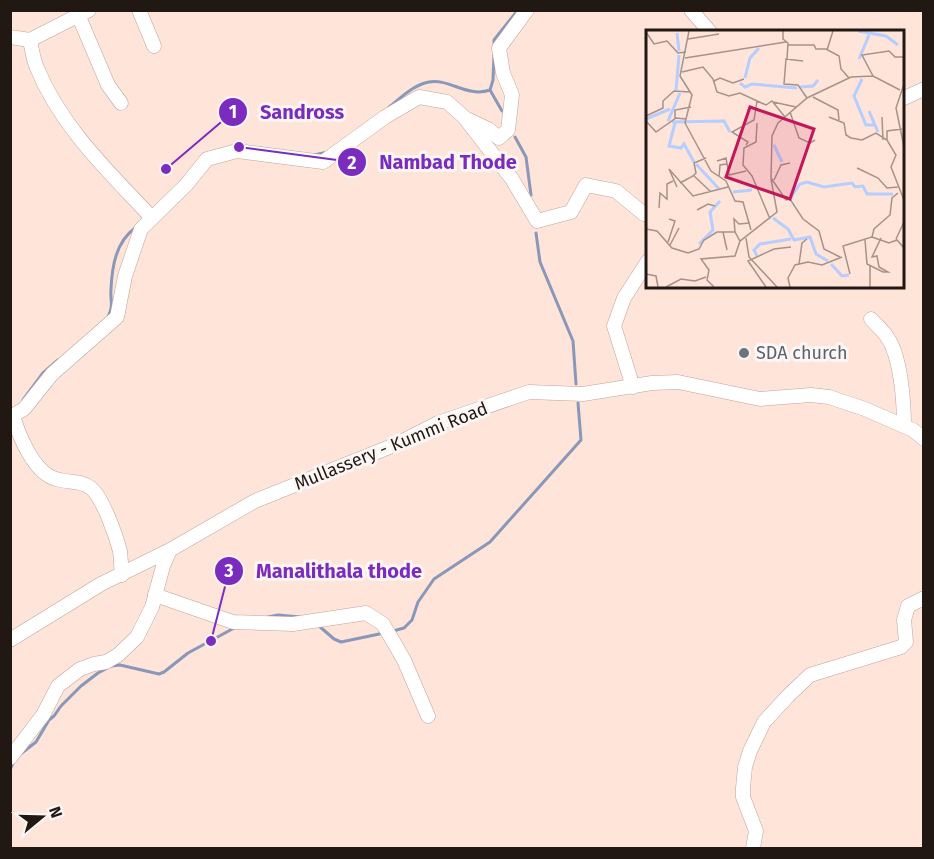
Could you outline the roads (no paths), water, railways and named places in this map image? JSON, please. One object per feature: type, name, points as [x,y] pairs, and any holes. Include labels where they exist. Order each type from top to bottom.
[{"type":"street","points":[[139,10],[154,45]]},
{"type":"street","points":[[464,117],[488,129],[499,138],[508,130],[512,94],[503,73],[499,48],[527,10]]},
{"type":"street","points":[[691,10],[708,30]]},
{"type":"street","points":[[10,37],[30,40],[84,14],[108,85],[121,103]]},
{"type":"street","points":[[30,40],[40,75],[81,142],[152,218]]},
{"type":"street","points":[[904,98],[924,88]]},
{"type":"street","points":[[122,575],[120,552],[113,530],[95,492],[82,483],[57,480],[42,473],[12,417],[24,409],[52,374],[117,317],[125,276],[141,229],[186,186],[207,159],[237,151],[323,162],[385,117],[419,97],[447,102],[464,117],[512,180],[537,221],[572,212],[586,185],[616,190],[646,213]]},
{"type":"street","points":[[633,387],[614,326],[624,298],[646,264]]},
{"type":"street","points":[[871,319],[889,338],[904,397],[904,426]]},
{"type":"street","name":"Mullassery - Kummi Road","points":[[10,640],[101,584],[170,550],[255,501],[397,444],[438,423],[529,392],[583,394],[678,381],[760,399],[811,395],[829,397],[904,426],[924,439]]},
{"type":"street","points":[[10,758],[43,716],[58,686],[80,669],[94,663],[106,662],[118,655],[137,638],[170,550]]},
{"type":"street","points":[[155,595],[232,622],[293,624],[366,613],[383,624],[404,660],[428,716]]},
{"type":"street","points":[[753,849],[756,831],[743,797],[743,788],[745,767],[750,751],[764,722],[810,675],[901,647],[906,642],[904,620],[908,606],[924,598]]},
{"type":"waterway","points":[[494,46],[494,40],[518,10]]},
{"type":"waterway","points":[[389,107],[413,89],[429,82],[444,83],[474,92],[490,90],[493,80],[494,55]]},
{"type":"waterway","points":[[490,90],[502,111]]},
{"type":"waterway","points":[[515,137],[526,157],[531,195]]},
{"type":"waterway","points":[[314,155],[328,152]]},
{"type":"waterway","points":[[108,317],[116,255],[123,240],[135,228]]},
{"type":"waterway","points":[[536,233],[540,262],[573,341],[576,384]]},
{"type":"waterway","points":[[23,400],[43,373],[58,360]]},
{"type":"waterway","points":[[393,631],[404,628],[412,620],[418,602],[434,579],[490,542],[581,440],[578,403]]},
{"type":"waterway","points":[[268,617],[278,615],[300,617]]},
{"type":"waterway","points":[[319,626],[341,642],[384,633]]},
{"type":"waterway","points":[[18,756],[36,742],[49,720],[61,706],[98,673],[111,666],[120,665],[159,674],[188,653],[236,627]]},
{"type":"waterway","points":[[10,770],[14,761]]},
{"type":"place","name":"Nambad Thode","points":[[239,147]]},
{"type":"place","name":"Sandross","points":[[166,169]]},
{"type":"place","name":"SDA church","points":[[744,353]]},
{"type":"place","name":"Manalithala thode","points":[[211,641]]}]
